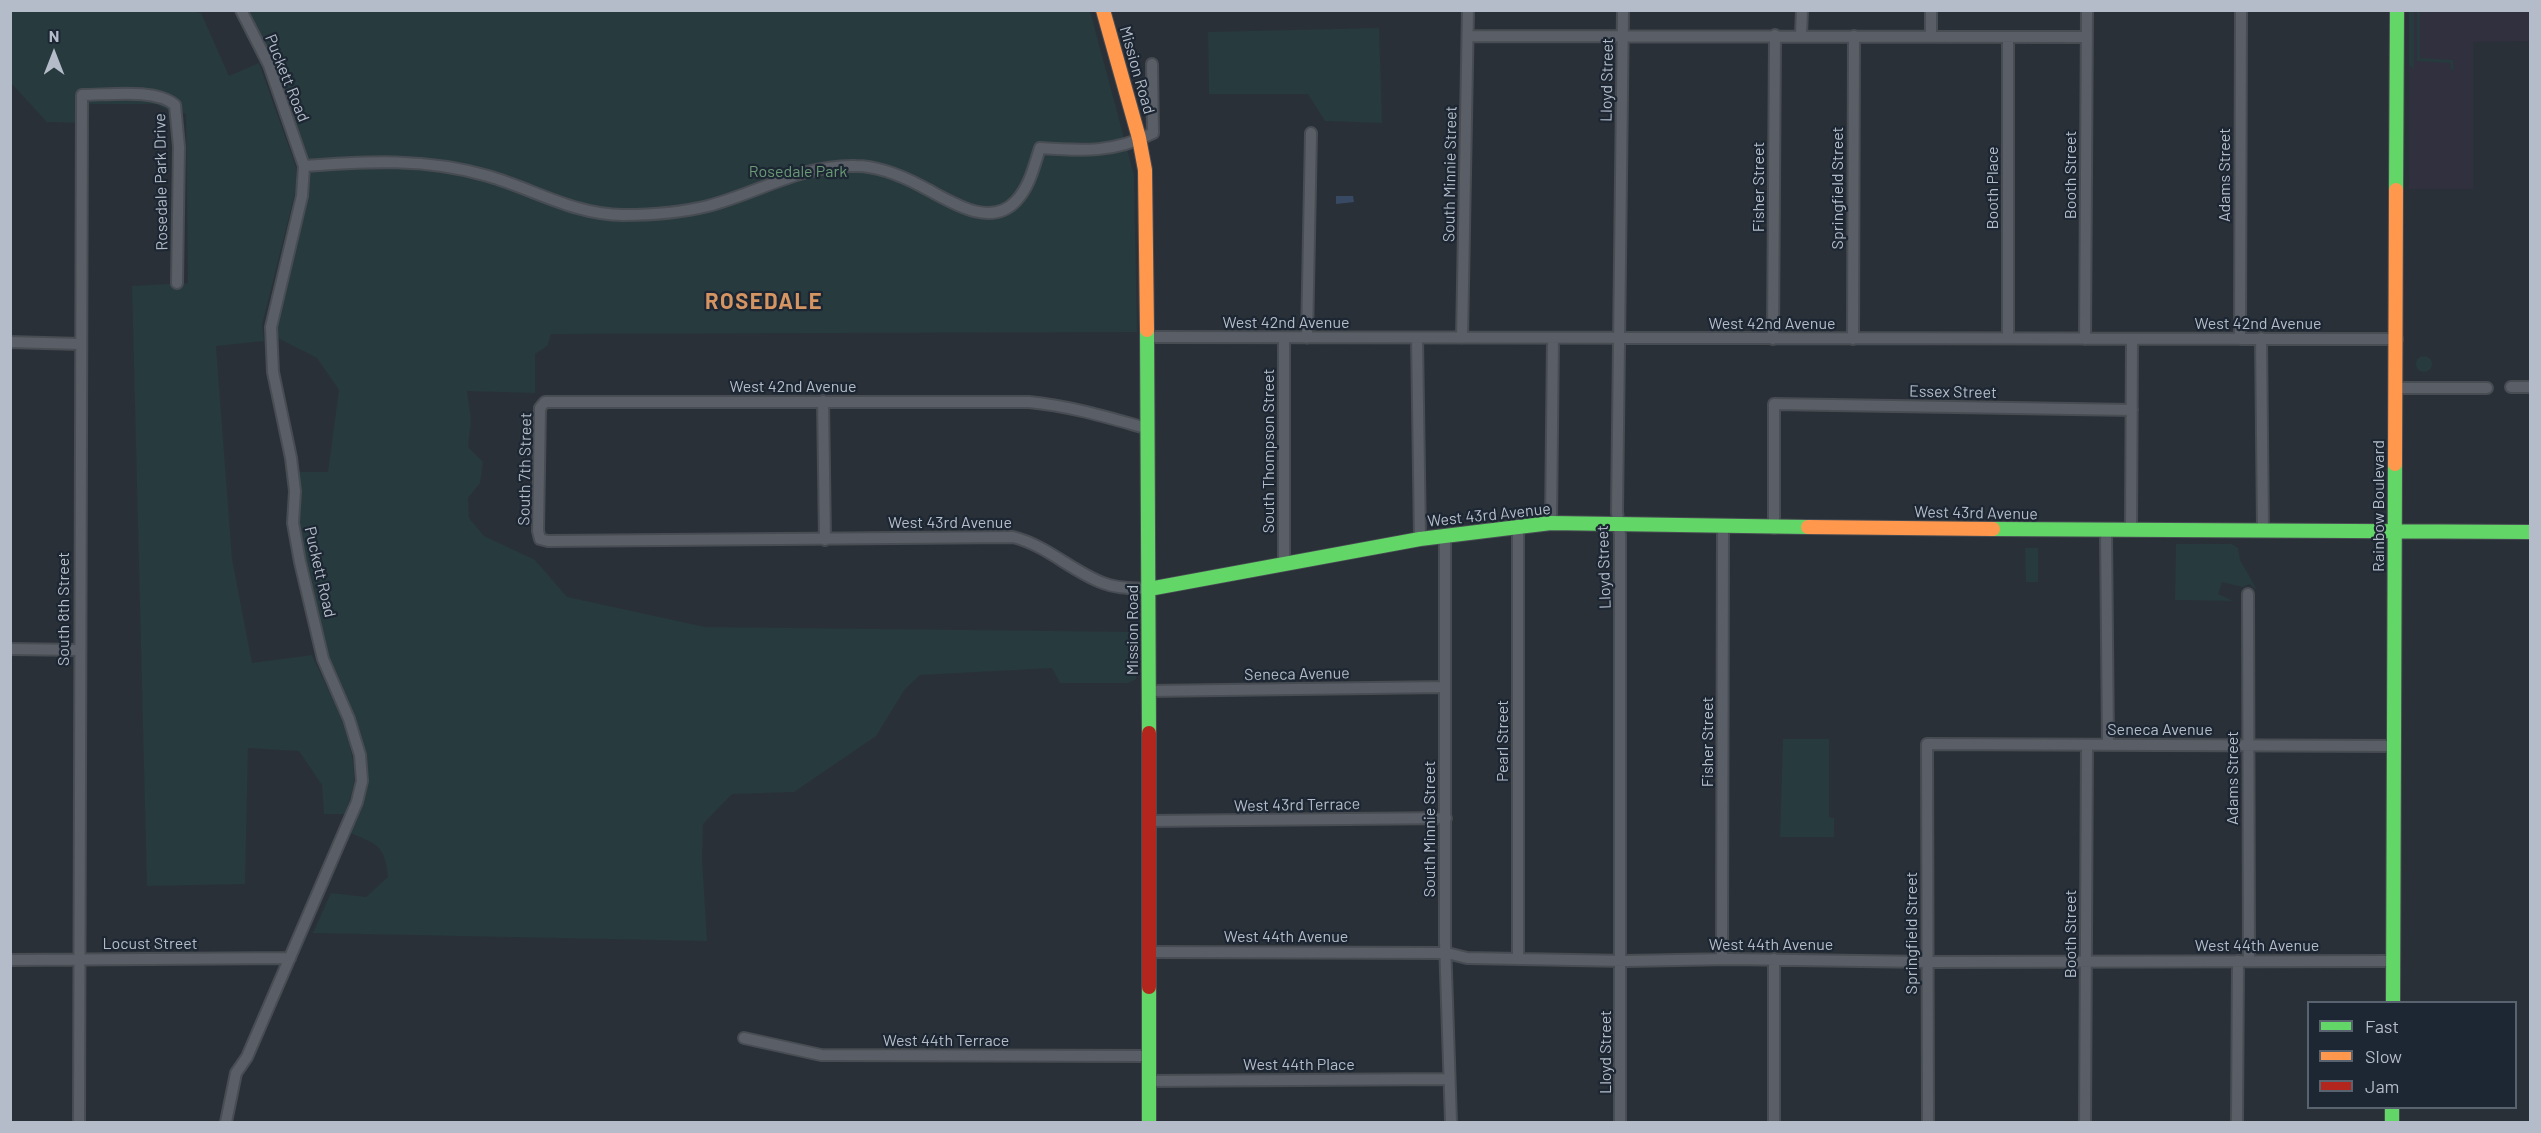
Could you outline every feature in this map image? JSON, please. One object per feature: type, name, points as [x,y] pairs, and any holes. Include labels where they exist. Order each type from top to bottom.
[{"type":"main road","name":"Mission Road","points":[[1102,10],[1139,138],[1145,170],[1149,588],[1149,1122]]},
{"type":"main road","name":"Rainbow Boulevard","points":[[2393,1001],[2397,10]]},
{"type":"main road","name":"West 43rd Avenue","points":[[1149,588],[1420,539],[1518,525],[1551,523],[1774,528],[2530,532]]},
{"type":"street","name":"Puckett Road","points":[[226,1122],[236,1073],[247,1057],[290,958],[357,802],[362,781],[360,754],[349,719],[323,659],[300,561],[293,523],[295,491],[291,458],[273,372],[271,327],[302,196],[304,166],[269,65],[241,10]]},
{"type":"street","name":"South Minnie Street","points":[[1462,338],[1468,10]]},
{"type":"street","name":"Lloyd Street","points":[[1620,1122],[1620,535],[1617,523],[1623,10]]},
{"type":"street","points":[[1801,35],[1802,10]]},
{"type":"street","points":[[1931,10],[1931,36]]},
{"type":"street","name":"Booth Street","points":[[2085,339],[2087,10]]},
{"type":"street","name":"Adams Street","points":[[2240,339],[2241,10]]},
{"type":"street","points":[[1468,36],[2087,37]]},
{"type":"street","name":"Fisher Street","points":[[1773,339],[1775,36]]},
{"type":"street","name":"Springfield Street","points":[[1853,339],[1854,36]]},
{"type":"street","name":"Booth Place","points":[[2008,37],[2008,338]]},
{"type":"street","name":"Mission Road","points":[[1139,138],[1151,134],[1154,130],[1152,64]]},
{"type":"street","name":"Rosedale Park Drive","points":[[82,95],[156,95],[168,99],[175,105],[179,147],[177,283]]},
{"type":"street","name":"South 8th Street","points":[[79,1122],[82,95]]},
{"type":"street","points":[[1307,338],[1311,133]]},
{"type":"street","points":[[304,166],[368,161],[421,163],[488,176],[588,212],[654,215],[710,205],[773,181],[825,167],[858,165],[889,171],[959,207],[980,213],[998,210],[1015,202],[1029,183],[1040,147],[1077,151],[1112,149],[1124,147],[1139,138]]},
{"type":"street","name":"West 42nd Avenue","points":[[1147,337],[2397,339]]},
{"type":"street","points":[[1417,338],[1420,539]]},
{"type":"street","points":[[1551,523],[1553,338]]},
{"type":"street","points":[[2261,338],[2263,531]]},
{"type":"street","name":"South Thompson Street","points":[[1284,339],[1284,564]]},
{"type":"street","points":[[2131,530],[2132,339]]},
{"type":"street","points":[[10,342],[80,344]]},
{"type":"street","points":[[2511,387],[2530,387]]},
{"type":"street","points":[[2396,388],[2487,388]]},
{"type":"street","points":[[823,401],[825,540]]},
{"type":"street","name":"West 42nd Avenue","points":[[545,402],[1029,402],[1074,407],[1146,428]]},
{"type":"street","name":"South 7th Street","points":[[540,539],[540,408],[545,402]]},
{"type":"street","name":"Essex Street","points":[[1774,528],[1774,404],[2132,410]]},
{"type":"street","name":"Pearl Street","points":[[1518,525],[1518,957]]},
{"type":"street","name":"Fisher Street","points":[[1722,959],[1723,526]]},
{"type":"street","points":[[2106,531],[2108,745]]},
{"type":"street","name":"South Minnie Street","points":[[1445,536],[1447,953],[1451,1122]]},
{"type":"street","name":"West 43rd Avenue","points":[[540,539],[548,541],[825,540],[1013,537],[1034,543],[1103,583],[1123,588],[1149,588]]},
{"type":"street","name":"Adams Street","points":[[2248,594],[2249,961]]},
{"type":"street","points":[[10,649],[79,650]]},
{"type":"street","name":"Seneca Avenue","points":[[1149,691],[1445,687]]},
{"type":"street","name":"Springfield Street","points":[[1927,744],[1928,1122]]},
{"type":"street","name":"Seneca Avenue","points":[[1927,744],[2394,746]]},
{"type":"street","name":"Booth Street","points":[[2085,1122],[2088,745]]},
{"type":"street","name":"West 43rd Terrace","points":[[1149,821],[1446,818]]},
{"type":"street","name":"West 44th Avenue","points":[[1149,952],[1447,953],[1467,957],[1621,960],[2393,961]]},
{"type":"street","name":"Locust Street","points":[[10,960],[290,958]]},
{"type":"street","points":[[1774,959],[1774,1122]]},
{"type":"street","points":[[2237,1122],[2238,961]]},
{"type":"street","name":"West 44th Terrace","points":[[744,1038],[821,1055],[1149,1056]]},
{"type":"street","name":"West 44th Place","points":[[1149,1081],[1449,1079]]},
{"type":"shaded area","points":[[2409,11],[2530,11],[2530,41],[2473,42],[2473,189],[2409,189]]},
{"type":"green space","points":[[185,10],[201,13],[229,76],[259,63],[296,167],[296,189],[262,325],[264,341],[216,346],[232,559],[252,663],[312,655],[346,732],[351,749],[354,782],[345,814],[324,814],[322,785],[299,751],[248,748],[245,884],[147,886],[132,286],[188,283],[186,114],[167,110],[156,104],[90,104],[88,123],[47,122],[11,83],[11,11]]},
{"type":"green space","name":"Rosedale Park","points":[[241,11],[1090,11],[1134,175],[1137,332],[551,334],[547,346],[535,354],[535,393],[467,391],[471,420],[468,447],[483,462],[480,483],[468,498],[469,518],[484,536],[535,560],[567,597],[705,627],[1138,632],[1136,679],[1128,683],[1060,683],[1052,668],[920,675],[905,689],[876,736],[794,792],[732,794],[703,824],[702,858],[707,941],[313,933],[331,893],[366,897],[388,877],[382,852],[374,844],[350,833],[363,794],[363,754],[324,648],[298,524],[296,472],[328,472],[339,390],[317,358],[272,335],[304,166],[295,137]]},
{"type":"green space","points":[[2409,11],[2414,11],[2414,70],[2409,64]]},
{"type":"green space","points":[[2417,11],[2420,11],[2420,58],[2453,60],[2454,71],[2450,63],[2417,61]]},
{"type":"green space","points":[[1379,28],[1382,123],[1325,121],[1308,94],[1209,94],[1208,32]]},
{"type":"green space","points":[[2424,356],[2432,364],[2424,372],[2416,364]]},
{"type":"green space","points":[[2176,544],[2232,544],[2238,548],[2240,560],[2257,590],[2249,584],[2243,587],[2222,582],[2218,594],[2233,601],[2175,600]]},
{"type":"green space","points":[[2025,548],[2038,548],[2038,582],[2026,582]]},
{"type":"green space","points":[[1783,739],[1829,739],[1829,817],[1834,818],[1834,837],[1780,837]]},
{"type":"water","points":[[1336,196],[1353,196],[1354,202],[1336,204]]},
{"type":"traffic: fast","points":[[2396,190],[2397,10]]},
{"type":"traffic: fast","points":[[1147,330],[1149,733]]},
{"type":"traffic: fast","points":[[2393,1001],[2395,464]]},
{"type":"traffic: fast","points":[[1149,589],[1420,539],[1551,523],[1808,527]]},
{"type":"traffic: fast","points":[[1993,529],[2530,532]]},
{"type":"traffic: fast","points":[[1149,987],[1149,1122]]},
{"type":"traffic: fast","points":[[2392,1109],[2392,1122]]},
{"type":"traffic: slow","points":[[1103,10],[1139,138],[1145,170],[1147,330]]},
{"type":"traffic: slow","points":[[2395,464],[2396,190]]},
{"type":"traffic: slow","points":[[1808,527],[1993,529]]},
{"type":"traffic: jam","points":[[1149,733],[1149,987]]},
{"type":"district","name":"ROSEDALE","points":[[764,302]]}]
